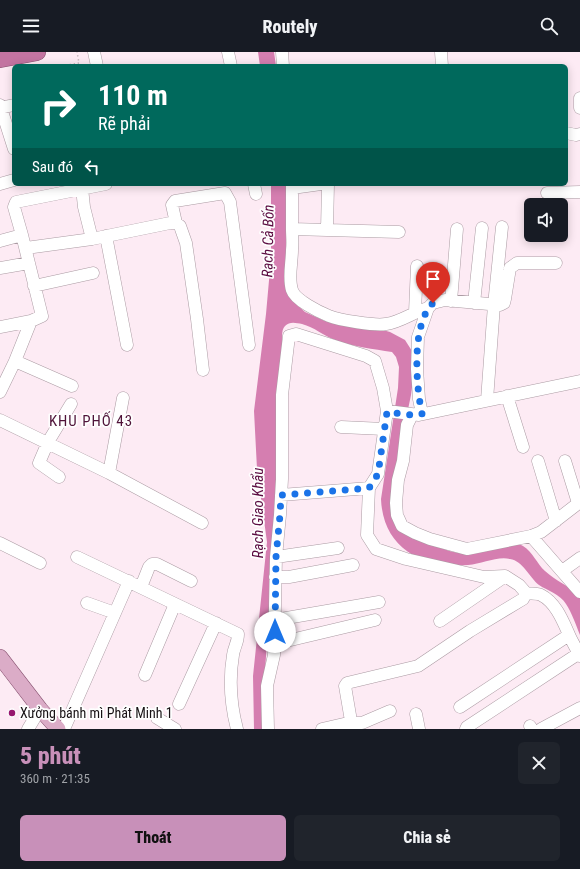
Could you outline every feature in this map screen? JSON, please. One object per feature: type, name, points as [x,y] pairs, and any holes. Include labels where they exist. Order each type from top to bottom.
[{"type":"highway","points":[[0,60],[37,52]]},
{"type":"main road","points":[[0,657],[55,727]]},
{"type":"street","points":[[94,52],[97,64]]},
{"type":"street","points":[[228,52],[231,64]]},
{"type":"street","points":[[282,52],[283,64]]},
{"type":"street","points":[[441,52],[442,64]]},
{"type":"street","points":[[580,98],[580,108]]},
{"type":"street","points":[[12,105],[0,107],[4,133],[12,145]]},
{"type":"street","points":[[568,133],[580,134]]},
{"type":"street","points":[[0,184],[12,181]]},
{"type":"street","points":[[0,327],[31,322],[42,316],[28,262],[26,248],[14,207],[16,202],[94,186]]},
{"type":"street","points":[[292,186],[291,278],[292,291],[298,298],[311,307],[330,316],[367,323],[384,324],[401,320],[415,312],[428,308]]},
{"type":"street","points":[[327,230],[328,186]]},
{"type":"street","points":[[82,188],[84,207],[92,239]]},
{"type":"street","points":[[547,194],[580,192]]},
{"type":"street","points":[[203,370],[198,319],[186,243],[180,226],[176,223],[172,205],[174,201],[225,193],[227,196],[230,202],[249,345]]},
{"type":"street","points":[[26,248],[92,239],[176,223]]},
{"type":"street","points":[[474,303],[482,228]]},
{"type":"street","points":[[487,400],[494,305],[502,228]]},
{"type":"street","points":[[292,229],[399,232]]},
{"type":"street","points":[[452,301],[457,229]]},
{"type":"street","points":[[0,241],[22,235]]},
{"type":"street","points":[[106,236],[126,345]]},
{"type":"street","points":[[0,268],[28,262]]},
{"type":"street","points":[[556,263],[517,263],[510,268],[504,303],[500,305],[445,300],[433,303],[428,308],[418,337],[416,369],[419,400],[417,414],[406,425],[404,455],[398,480],[396,503],[397,515],[402,526],[415,533],[430,539],[467,549],[531,536],[541,532],[579,502],[565,461]]},
{"type":"street","points":[[415,312],[417,266]]},
{"type":"street","points":[[34,286],[93,273]]},
{"type":"street","points":[[0,392],[31,322]]},
{"type":"street","points":[[268,729],[267,686],[274,655],[275,577],[281,495],[282,395],[289,336],[296,334],[366,356],[376,361],[388,412],[384,429],[378,474],[369,488],[367,535],[376,549],[406,559],[484,577],[505,576],[519,585],[526,593],[541,594],[560,614],[579,655],[466,729]]},
{"type":"street","points":[[15,361],[72,386]]},
{"type":"street","points":[[388,412],[417,414],[580,380]]},
{"type":"street","points":[[507,396],[523,447]]},
{"type":"street","points":[[109,473],[123,398]]},
{"type":"street","points":[[60,477],[39,463],[48,442],[71,404]]},
{"type":"street","points":[[0,420],[48,442],[202,522]]},
{"type":"street","points":[[342,427],[384,429]]},
{"type":"street","points":[[538,461],[556,520]]},
{"type":"street","points":[[281,495],[369,488]]},
{"type":"street","points":[[531,536],[580,592]]},
{"type":"street","points":[[0,543],[40,563]]},
{"type":"street","points":[[276,557],[338,548]]},
{"type":"street","points":[[77,557],[238,634],[238,642],[233,653],[231,672],[234,717],[237,729]]},
{"type":"street","points":[[562,571],[580,558]]},
{"type":"street","points":[[141,587],[149,567],[152,564],[157,564],[190,581]]},
{"type":"street","points":[[275,577],[289,578],[353,565]]},
{"type":"street","points":[[440,621],[505,576]]},
{"type":"street","points":[[55,727],[115,613],[129,581]]},
{"type":"street","points":[[348,723],[351,721],[344,686],[347,683],[418,666],[470,631],[523,599],[526,593]]},
{"type":"street","points":[[275,620],[379,602]]},
{"type":"street","points":[[87,603],[115,613]]},
{"type":"street","points":[[145,675],[175,604]]},
{"type":"street","points":[[274,644],[375,620]]},
{"type":"street","points":[[179,704],[216,623]]},
{"type":"street","points":[[460,707],[566,637],[571,639]]},
{"type":"street","points":[[534,728],[580,708]]},
{"type":"street","points":[[28,729],[40,709]]},
{"type":"street","points":[[322,729],[348,723],[362,723],[390,711]]},
{"type":"street","points":[[416,714],[419,729]]},
{"type":"street","points":[[156,718],[175,729]]},
{"type":"path","points":[[73,64],[79,63],[77,52]]},
{"type":"shaded area","points":[[258,52],[274,52],[276,64],[260,64]]},
{"type":"shaded area","points":[[271,186],[289,186],[294,302],[305,312],[325,321],[348,326],[372,327],[390,332],[405,340],[412,351],[415,365],[411,395],[399,453],[395,514],[425,539],[451,551],[467,553],[508,543],[523,546],[530,551],[545,571],[580,596],[580,635],[566,604],[557,595],[535,582],[515,560],[505,558],[495,559],[468,565],[435,563],[421,559],[408,552],[397,542],[389,531],[383,516],[381,499],[398,388],[399,367],[396,357],[392,352],[349,344],[331,338],[306,325],[289,323],[283,328],[282,334],[283,350],[272,569],[263,700],[265,729],[254,729],[253,676],[267,542],[257,469],[254,411],[266,314],[271,258]]},
{"type":"place","name":"Xưởng bánh mì Phát Minh 1","points":[[12,713]]},
{"type":"district","name":"KHU PHỐ 43","points":[[91,421]]},
{"type":"route","points":[[275,632],[276,557],[281,495],[369,488],[378,474],[387,412],[412,415],[422,414],[416,369],[418,337],[428,308],[433,303]]},
{"type":"water label","name":"Rạch Cả Bốn","points":[[268,241]]},
{"type":"water label","name":"Rạch Giao Khẩu","points":[[258,513]]}]
